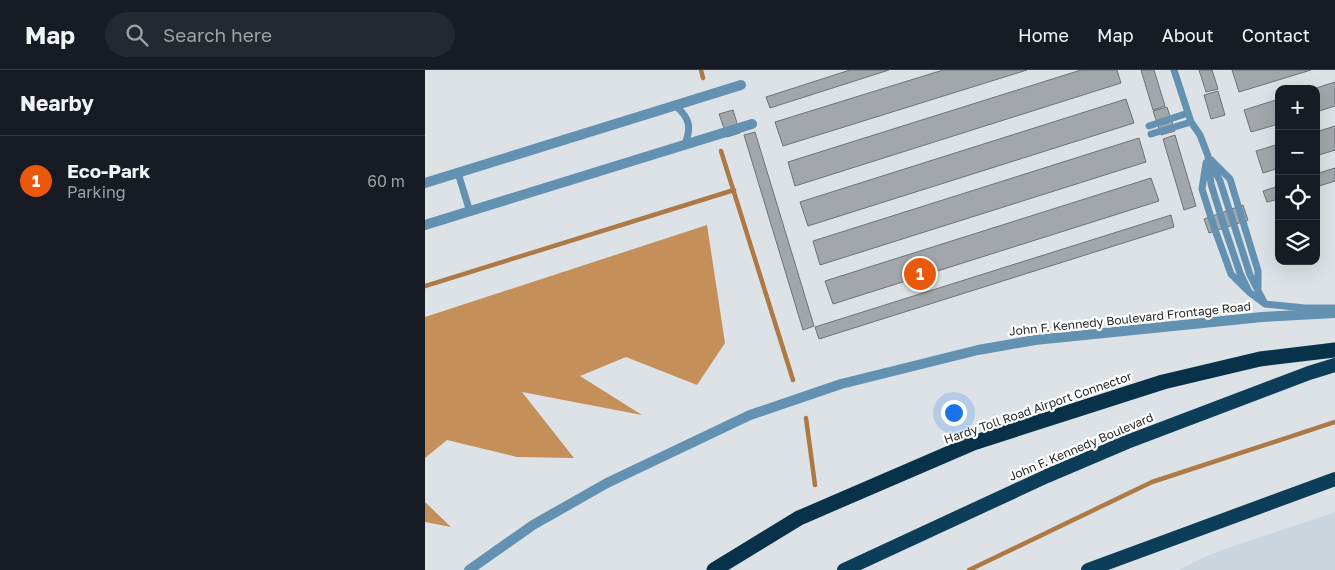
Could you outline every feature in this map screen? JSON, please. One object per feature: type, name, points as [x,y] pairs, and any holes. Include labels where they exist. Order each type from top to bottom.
[{"type":"highway","name":"Hardy Toll Road Airport Connector","points":[[714,570],[799,518],[973,443],[1163,382],[1260,359],[1335,350]]},
{"type":"highway","name":"John F. Kennedy Boulevard","points":[[844,570],[1047,476],[1127,442],[1299,376],[1335,365]]},
{"type":"highway","points":[[1088,570],[1335,479]]},
{"type":"street","points":[[425,183],[741,85]]},
{"type":"street","points":[[425,225],[752,124]]},
{"type":"street","name":"John F. Kennedy Boulevard Frontage Road","points":[[469,570],[533,525],[607,483],[750,415],[841,384],[978,350],[1035,340],[1262,317],[1335,314]]},
{"type":"lane","points":[[1174,70],[1191,122],[1200,135],[1207,156],[1211,184],[1224,226],[1240,273],[1249,292],[1265,304],[1305,308],[1335,308]]},
{"type":"lane","points":[[675,106],[685,115],[689,133],[685,144]]},
{"type":"lane","points":[[1149,126],[1188,114]]},
{"type":"lane","points":[[1151,134],[1191,122]]},
{"type":"lane","points":[[1207,156],[1230,179],[1258,271],[1258,290],[1265,304]]},
{"type":"lane","points":[[458,173],[470,212]]},
{"type":"shaded area","points":[[707,225],[725,343],[697,385],[626,357],[580,376],[642,415],[522,392],[574,458],[517,457],[447,440],[425,458],[425,317]]},
{"type":"shaded area","points":[[425,502],[451,527],[425,522]]},
{"type":"shaded area","points":[[1335,512],[1335,570],[1179,570],[1211,554]]},
{"type":"building","points":[[850,70],[889,70],[770,108],[766,97]]},
{"type":"building","points":[[943,70],[1027,70],[783,146],[775,122]]},
{"type":"building","points":[[1081,70],[1117,70],[1121,83],[795,186],[788,162]]},
{"type":"building","points":[[1141,70],[1154,70],[1165,106],[1153,110]]},
{"type":"building","points":[[1199,70],[1212,70],[1218,89],[1206,92]]},
{"type":"building","points":[[1232,70],[1311,70],[1239,92]]},
{"type":"building","points":[[1335,82],[1335,106],[1320,111],[1320,87]]},
{"type":"building","points":[[1218,91],[1225,115],[1211,119],[1204,95]]},
{"type":"building","points":[[1126,99],[1134,123],[808,226],[800,202]]},
{"type":"building","points":[[1275,100],[1275,125],[1251,132],[1244,110]]},
{"type":"building","points":[[1167,107],[1175,131],[1161,135],[1153,111]]},
{"type":"building","points":[[733,110],[740,133],[727,137],[719,114]]},
{"type":"building","points":[[1335,126],[1335,150],[1320,155],[1320,131]]},
{"type":"building","points":[[755,132],[814,326],[803,330],[744,135]]},
{"type":"building","points":[[1175,135],[1196,206],[1184,210],[1163,139]]},
{"type":"building","points":[[1139,138],[1146,162],[820,265],[813,241]]},
{"type":"building","points":[[1275,145],[1275,169],[1263,173],[1256,151]]},
{"type":"building","points":[[1335,168],[1335,181],[1320,186],[1320,173]]},
{"type":"building","points":[[1151,178],[1159,201],[833,304],[825,281]]},
{"type":"building","points":[[1275,187],[1275,200],[1267,202],[1263,191]]},
{"type":"building","points":[[1243,205],[1248,220],[1209,233],[1204,219]]},
{"type":"building","points":[[1171,215],[1174,227],[819,339],[815,327]]},
{"type":"waterway","points":[[701,70],[703,78]]},
{"type":"waterway","points":[[721,151],[793,380]]},
{"type":"waterway","points":[[425,286],[734,190]]},
{"type":"waterway","points":[[806,418],[815,485]]},
{"type":"waterway","points":[[969,570],[1152,482],[1335,422]]},
{"type":"place","name":"Eco-Park","points":[[920,274]]}]
